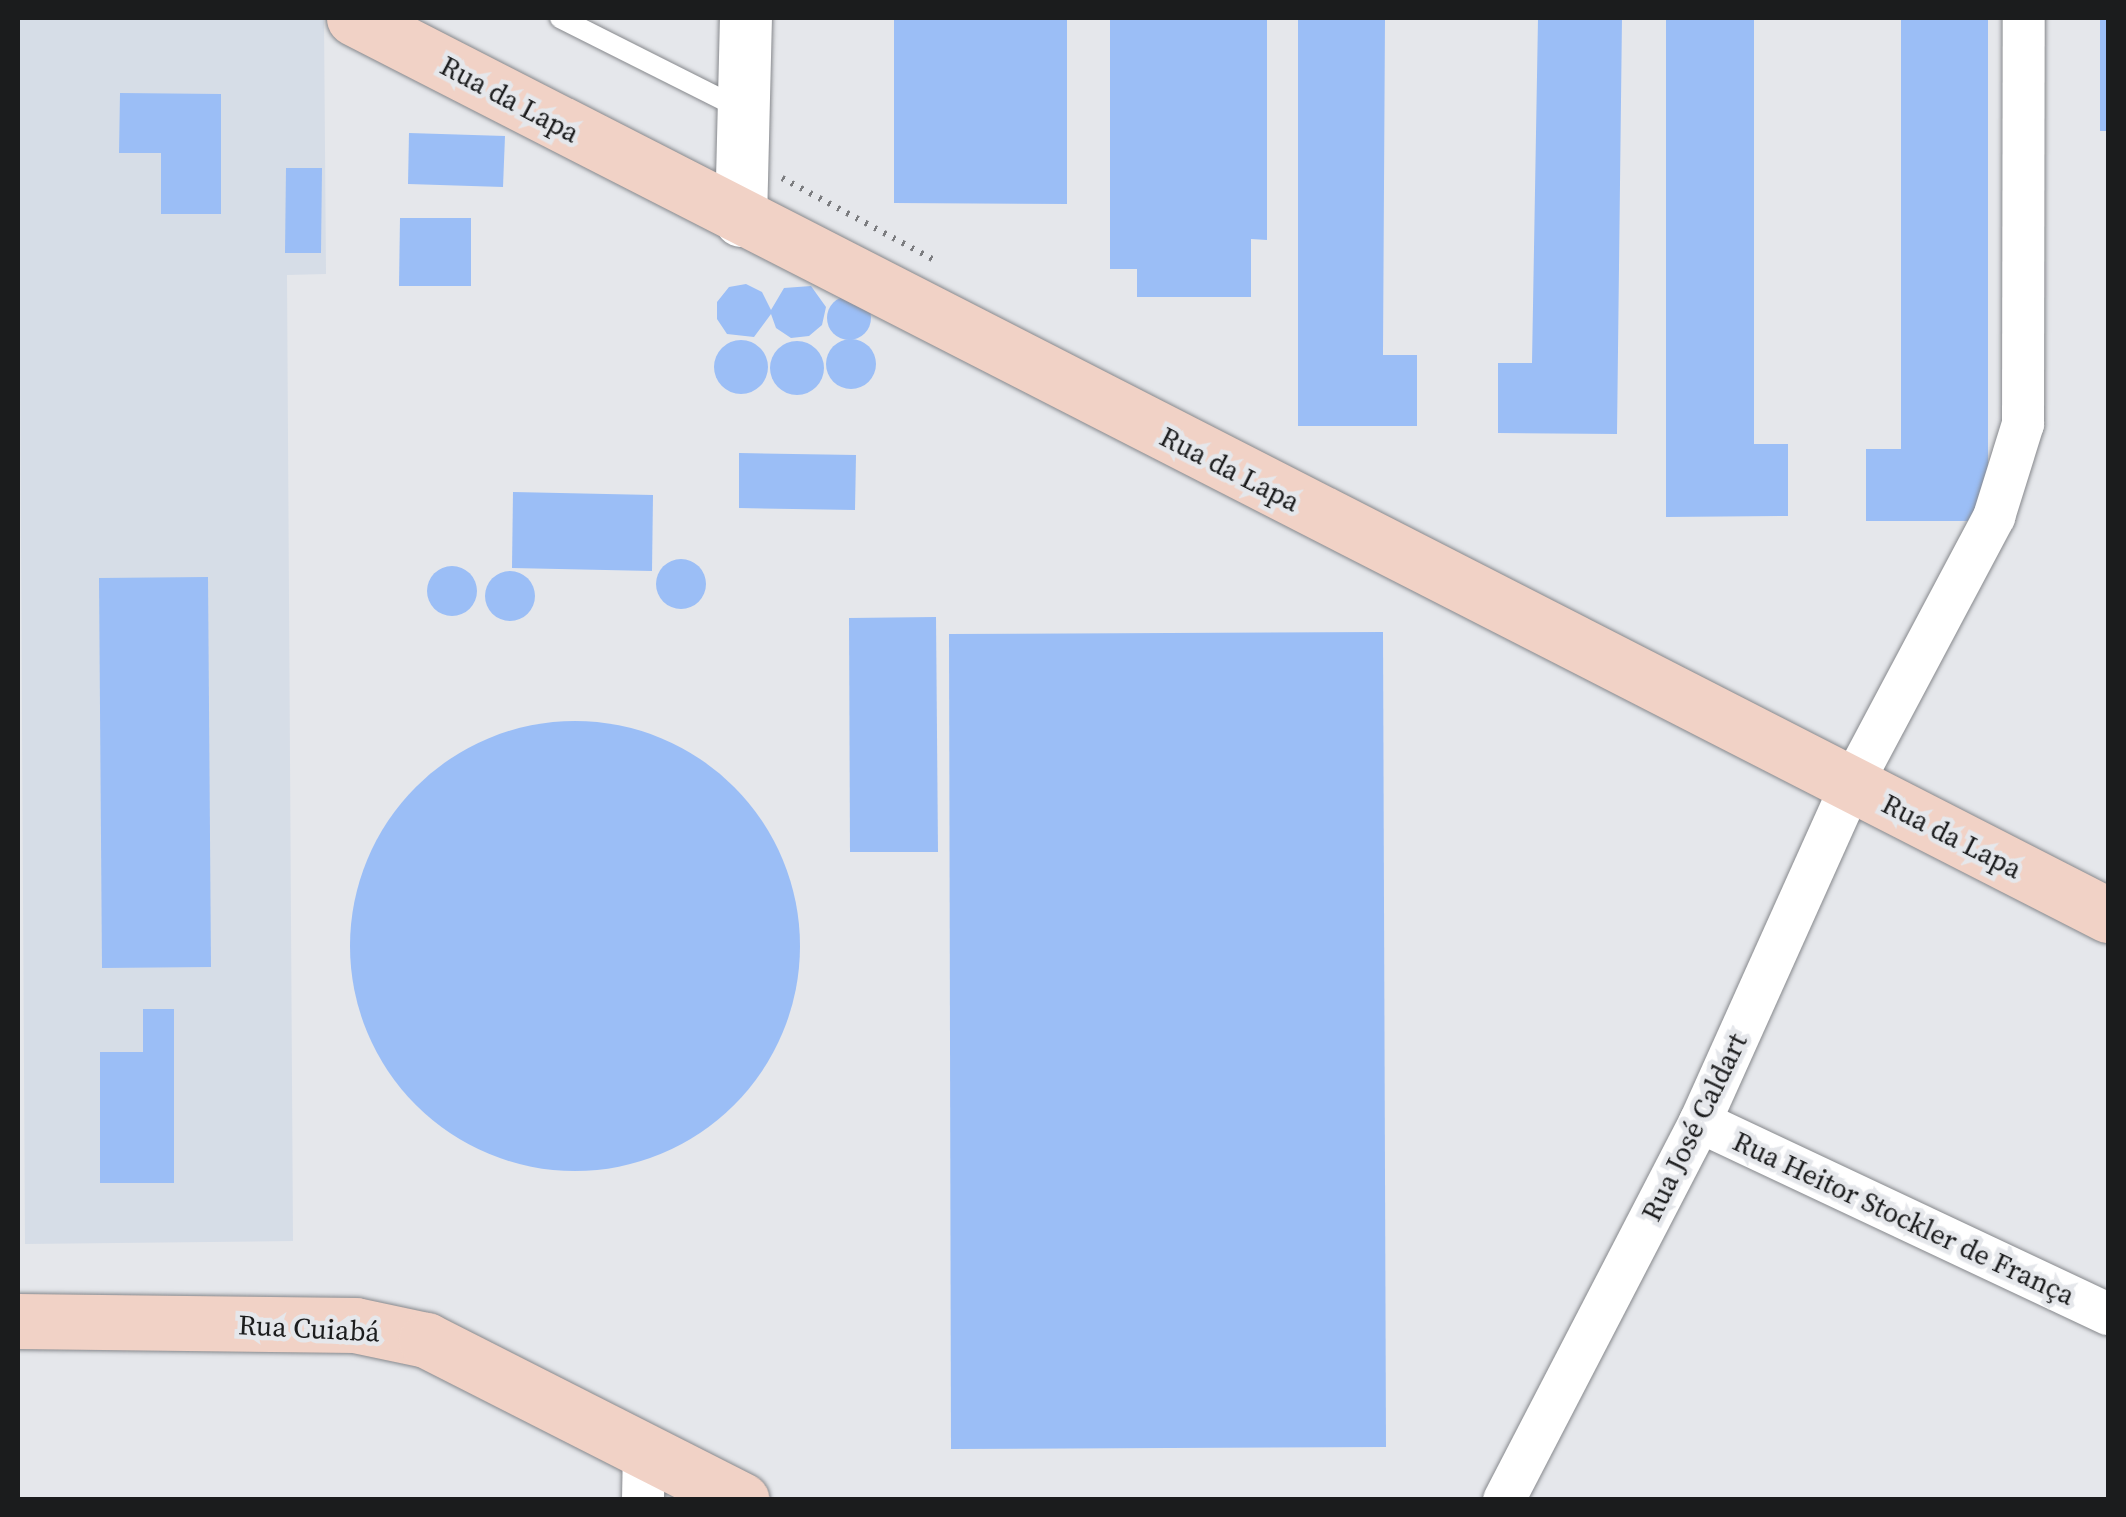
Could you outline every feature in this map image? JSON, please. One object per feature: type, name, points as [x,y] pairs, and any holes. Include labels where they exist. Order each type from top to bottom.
[{"type":"main road","name":"Rua da Lapa","points":[[354,18],[741,220],[1861,767],[2108,915]]},
{"type":"main road","name":"Rua Cuiabá","points":[[18,1321],[355,1324],[426,1340],[643,1474],[742,1500]]},
{"type":"street","points":[[741,220],[746,18]]},
{"type":"street","name":"Rua José Caldart","points":[[1514,1496],[1700,1122],[1861,767],[1994,517],[2022,424],[2024,18]]},
{"type":"street","name":"Rua Heitor Stockler de França","points":[[1700,1122],[2108,1314]]},
{"type":"lane","points":[[560,18],[745,111]]},
{"type":"shaded area","points":[[18,18],[324,20],[326,274],[287,275],[293,1241],[25,1244]]},
{"type":"building","points":[[894,18],[1067,18],[1067,204],[894,203]]},
{"type":"building","points":[[1110,18],[1267,18],[1267,240],[1251,239],[1251,297],[1137,297],[1137,269],[1110,269]]},
{"type":"building","points":[[1298,18],[1385,18],[1383,355],[1417,355],[1417,426],[1298,426]]},
{"type":"building","points":[[1538,18],[1622,18],[1617,434],[1498,433],[1498,363],[1532,363]]},
{"type":"building","points":[[1666,18],[1754,18],[1754,444],[1788,444],[1788,516],[1666,517]]},
{"type":"building","points":[[1901,18],[1988,18],[1988,521],[1866,521],[1866,449],[1901,449]]},
{"type":"building","points":[[2100,18],[2108,18],[2108,131],[2100,131]]},
{"type":"building","points":[[120,93],[221,94],[221,214],[161,214],[161,153],[119,153]]},
{"type":"building","points":[[409,133],[505,136],[503,187],[408,184]]},
{"type":"building","points":[[286,168],[322,168],[321,253],[285,253]]},
{"type":"building","points":[[400,218],[471,218],[471,286],[399,286]]},
{"type":"building","points":[[746,284],[762,292],[771,310],[784,288],[811,286],[826,307],[822,325],[809,336],[791,338],[776,328],[771,314],[754,337],[727,334],[717,319],[717,302],[729,287]]},
{"type":"building","points":[[849,296],[864,303],[871,318],[864,333],[849,340],[834,333],[827,318],[834,303]]},
{"type":"building","points":[[851,339],[868,347],[876,364],[868,381],[851,389],[834,381],[826,364],[834,347]]},
{"type":"building","points":[[741,340],[760,348],[768,367],[760,386],[741,394],[722,386],[714,367],[722,348]]},
{"type":"building","points":[[797,341],[816,349],[824,368],[816,387],[797,395],[778,387],[770,368],[778,349]]},
{"type":"building","points":[[739,453],[856,455],[855,510],[739,508]]},
{"type":"building","points":[[513,492],[653,495],[652,571],[512,568]]},
{"type":"building","points":[[681,559],[698,567],[706,584],[698,601],[681,609],[664,601],[656,584],[664,567]]},
{"type":"building","points":[[452,566],[469,574],[477,591],[469,608],[452,616],[435,608],[427,591],[435,574]]},
{"type":"building","points":[[510,571],[527,579],[535,596],[527,613],[510,621],[493,613],[485,596],[493,579]]},
{"type":"building","points":[[208,577],[211,967],[102,968],[99,578]]},
{"type":"building","points":[[936,617],[938,852],[850,852],[849,618]]},
{"type":"building","points":[[1383,632],[1386,1447],[951,1449],[949,634]]},
{"type":"building","points":[[575,721],[619,726],[661,738],[700,759],[734,787],[762,821],[783,860],[795,902],[800,946],[795,990],[783,1032],[762,1071],[734,1105],[700,1133],[661,1154],[619,1166],[575,1171],[531,1166],[489,1154],[450,1133],[416,1105],[388,1071],[367,1032],[355,990],[350,946],[355,902],[367,860],[388,821],[416,787],[450,759],[489,738],[531,726]]},
{"type":"building","points":[[143,1009],[174,1009],[174,1183],[100,1183],[100,1052],[143,1052]]}]
